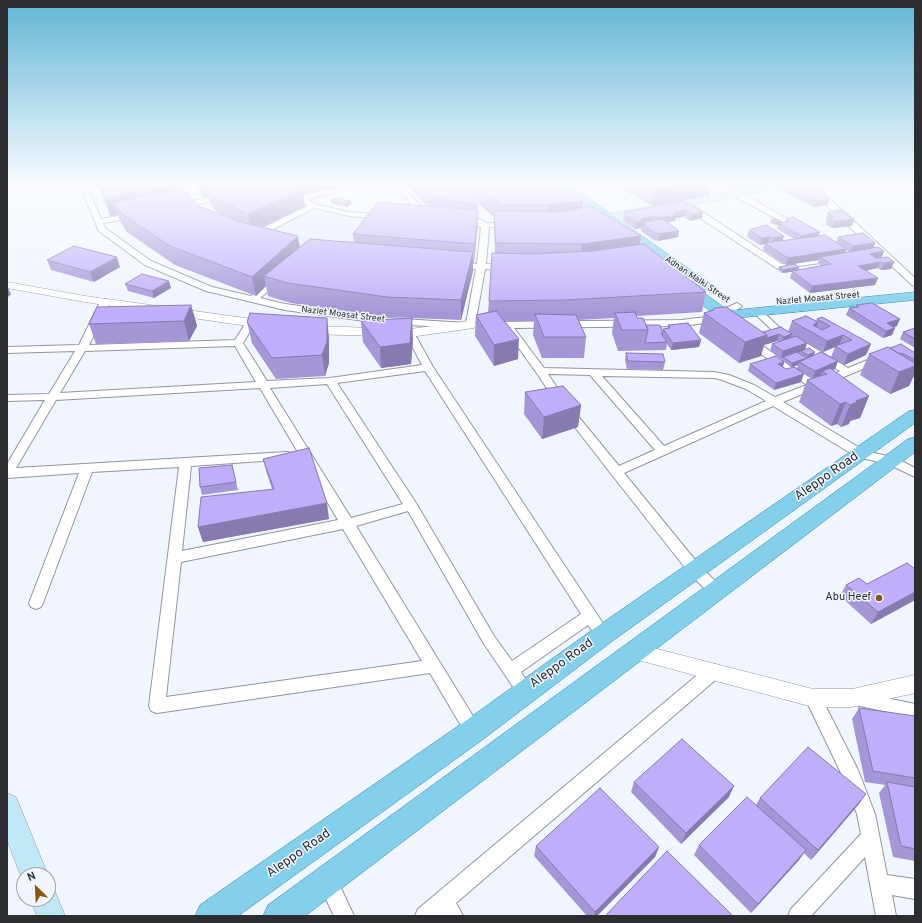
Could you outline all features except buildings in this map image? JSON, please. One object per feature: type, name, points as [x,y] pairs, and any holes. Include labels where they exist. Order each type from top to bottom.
[{"type":"main road","name":"Adnan Malki Street","points":[[608,227],[630,243],[721,319]]},
{"type":"main road","name":"Adnan Malki Street","points":[[610,227],[737,306]]},
{"type":"main road","name":"Nazlet Moasat Street","points":[[737,306],[915,290]]},
{"type":"main road","name":"Nazlet Moasat Street","points":[[721,319],[736,314],[759,313],[915,296]]},
{"type":"main road","name":"Aleppo Road","points":[[211,916],[526,692],[596,625],[695,570],[915,415]]},
{"type":"main road","points":[[280,916],[715,590],[915,444]]},
{"type":"main road","points":[[7,806],[31,867]]},
{"type":"street","name":"Nazlet Moasat Street","points":[[101,227],[148,263],[209,289],[284,307],[387,321],[478,325],[682,323],[721,319],[737,306]]},
{"type":"street","points":[[264,242],[245,237],[267,227]]},
{"type":"street","points":[[300,330],[410,333],[478,325],[485,227]]},
{"type":"street","points":[[718,227],[781,267],[840,258]]},
{"type":"street","points":[[856,227],[915,283]]},
{"type":"street","points":[[868,253],[882,251]]},
{"type":"street","points":[[450,265],[517,268]]},
{"type":"street","points":[[252,300],[286,272]]},
{"type":"street","points":[[7,285],[105,302],[278,327]]},
{"type":"street","points":[[7,473],[82,348],[105,302]]},
{"type":"street","points":[[759,313],[776,329],[848,372]]},
{"type":"street","points":[[238,343],[250,323]]},
{"type":"street","points":[[507,325],[541,371],[564,406],[695,570],[715,590]]},
{"type":"street","points":[[410,333],[428,367],[596,625],[511,670]]},
{"type":"street","points":[[744,338],[815,386]]},
{"type":"street","points":[[7,350],[238,343]]},
{"type":"street","points":[[238,343],[307,454],[473,731]]},
{"type":"street","points":[[616,472],[773,402],[875,360],[888,367]]},
{"type":"street","points":[[7,398],[53,397],[330,381],[428,367]]},
{"type":"street","points":[[541,371],[714,375],[736,380],[861,454],[892,461],[915,473]]},
{"type":"street","points":[[593,372],[662,451]]},
{"type":"street","points":[[330,381],[411,506],[489,640],[526,692]]},
{"type":"street","points":[[7,473],[185,463],[307,454]]},
{"type":"street","points":[[185,463],[175,558],[156,706],[434,666]]},
{"type":"street","points":[[36,603],[87,468]]},
{"type":"street","points":[[175,558],[348,523],[411,506]]},
{"type":"street","points":[[634,652],[714,671],[813,698],[852,698],[915,711]]},
{"type":"street","points":[[425,916],[448,909],[714,671]]},
{"type":"street","points":[[852,698],[915,684]]},
{"type":"street","points":[[813,698],[849,770],[866,814],[886,916]]},
{"type":"street","points":[[798,916],[871,838]]},
{"type":"street","points":[[327,880],[344,916]]},
{"type":"street","points":[[880,883],[915,889]]},
{"type":"shaded area","points":[[280,227],[374,227],[355,253],[294,245],[263,236]]},
{"type":"place","name":"Abu Heef","points":[[879,598]]}]
